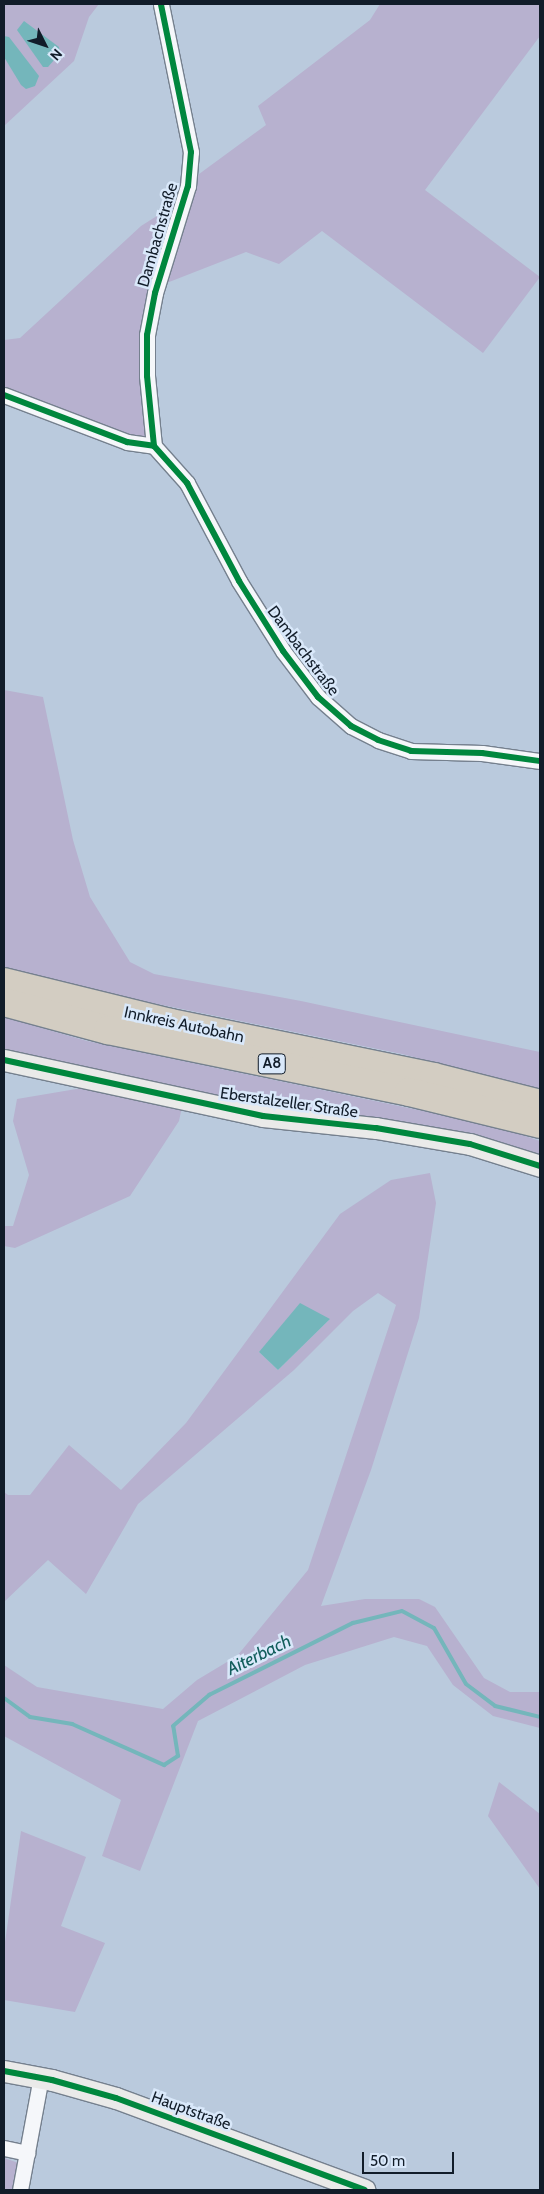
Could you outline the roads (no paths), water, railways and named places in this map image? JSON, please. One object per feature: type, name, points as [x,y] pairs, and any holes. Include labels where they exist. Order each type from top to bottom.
[{"type":"highway","name":"Innkreis Autobahn","points":[[4,982],[171,1023],[425,1075],[540,1104]]},
{"type":"highway","name":"Innkreis Autobahn","points":[[4,1002],[108,1030],[409,1092],[540,1124]]},
{"type":"street","name":"Dambachstraße","points":[[161,4],[190,152],[188,186],[155,293],[147,335],[147,376],[154,446],[187,483],[265,625],[318,697],[341,718],[378,740],[411,750],[482,753],[540,761]]},
{"type":"street","points":[[4,394],[126,442],[154,446]]},
{"type":"street","name":"Eberstalzeller Straße","points":[[4,1060],[263,1116],[376,1128],[470,1144],[540,1166]]},
{"type":"street","name":"Hauptstraße","points":[[4,2071],[40,2077],[125,2101],[366,2190]]},
{"type":"street","points":[[20,2190],[40,2077]]},
{"type":"street","points":[[4,2148],[27,2153]]},
{"type":"waterway","name":"Aiterbach","points":[[4,1698],[30,1717],[72,1724],[164,1765],[178,1756],[173,1726],[209,1695],[353,1623],[402,1611],[434,1628],[466,1684],[495,1706],[540,1717]]}]
